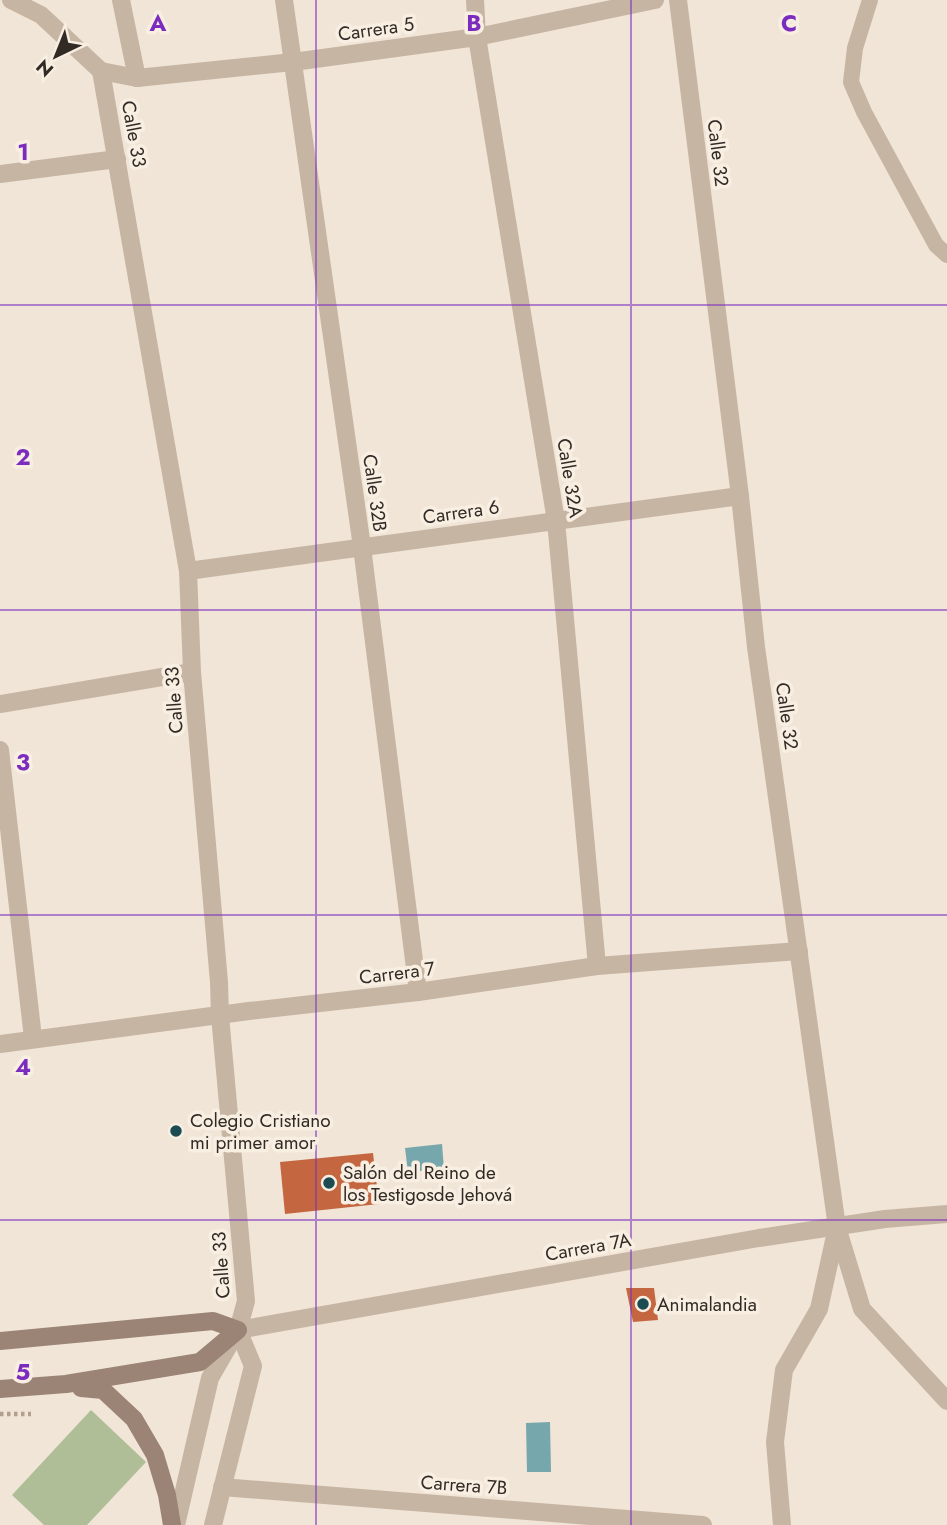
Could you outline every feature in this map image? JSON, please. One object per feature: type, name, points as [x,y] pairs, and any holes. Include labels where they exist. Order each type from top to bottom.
[{"type":"main road","name":"Carrera 7A","points":[[0,1342],[213,1321],[238,1330]]},
{"type":"main road","points":[[0,1389],[50,1385],[200,1363],[238,1330]]},
{"type":"main road","points":[[50,1385],[103,1390],[134,1419],[155,1455],[174,1525]]},
{"type":"street","points":[[11,0],[41,15],[101,71]]},
{"type":"street","points":[[121,0],[137,78]]},
{"type":"street","name":"Calle 32B","points":[[284,0],[362,547],[418,992]]},
{"type":"street","name":"Calle 32A","points":[[475,0],[477,37],[556,521],[597,966]]},
{"type":"street","name":"Carrera 5","points":[[101,71],[137,78],[293,62],[477,37],[655,0]]},
{"type":"street","name":"Calle 32","points":[[678,0],[740,496],[756,647],[837,1227],[862,1309],[947,1401]]},
{"type":"street","name":"Calle 33","points":[[101,71],[188,571],[192,672],[246,1301],[238,1330],[211,1378],[174,1525]]},
{"type":"street","points":[[0,174],[117,159]]},
{"type":"street","name":"Carrera 6","points":[[188,571],[740,496]]},
{"type":"street","points":[[0,704],[192,672]]},
{"type":"street","points":[[0,750],[33,1038]]},
{"type":"street","name":"Carrera 7","points":[[0,1044],[418,992],[597,966],[799,951]]},
{"type":"street","name":"Carrera 7A","points":[[238,1330],[759,1238],[886,1219],[947,1214]]},
{"type":"street","points":[[782,1525],[775,1442],[784,1370],[819,1309],[837,1227]]},
{"type":"street","points":[[214,1525],[253,1366],[238,1330]]},
{"type":"street","name":"Carrera 7B","points":[[222,1487],[703,1525]]},
{"type":"lane","points":[[870,0],[855,48],[852,82],[864,112],[936,245],[947,255]]},
{"type":"path","points":[[0,1414],[31,1414]]},
{"type":"green space","points":[[91,1410],[146,1462],[87,1525],[44,1525],[12,1495]]},
{"type":"water","points":[[442,1144],[444,1169],[408,1172],[405,1148]]},
{"type":"water","points":[[550,1422],[551,1472],[527,1472],[526,1423]]},
{"type":"building","name":"Salón del Reino de los Testigosde Jehová","points":[[373,1153],[379,1204],[285,1214],[280,1162]]},
{"type":"building","name":"Animalandia","points":[[626,1288],[654,1288],[658,1320],[633,1322]]},
{"type":"place","name":"Colegio Cristiano mi primer amor","points":[[176,1131]]},
{"type":"place","name":"Salón del Reino de los Testigosde Jehová","points":[[329,1183]]},
{"type":"place","name":"Animalandia","points":[[643,1304]]}]
